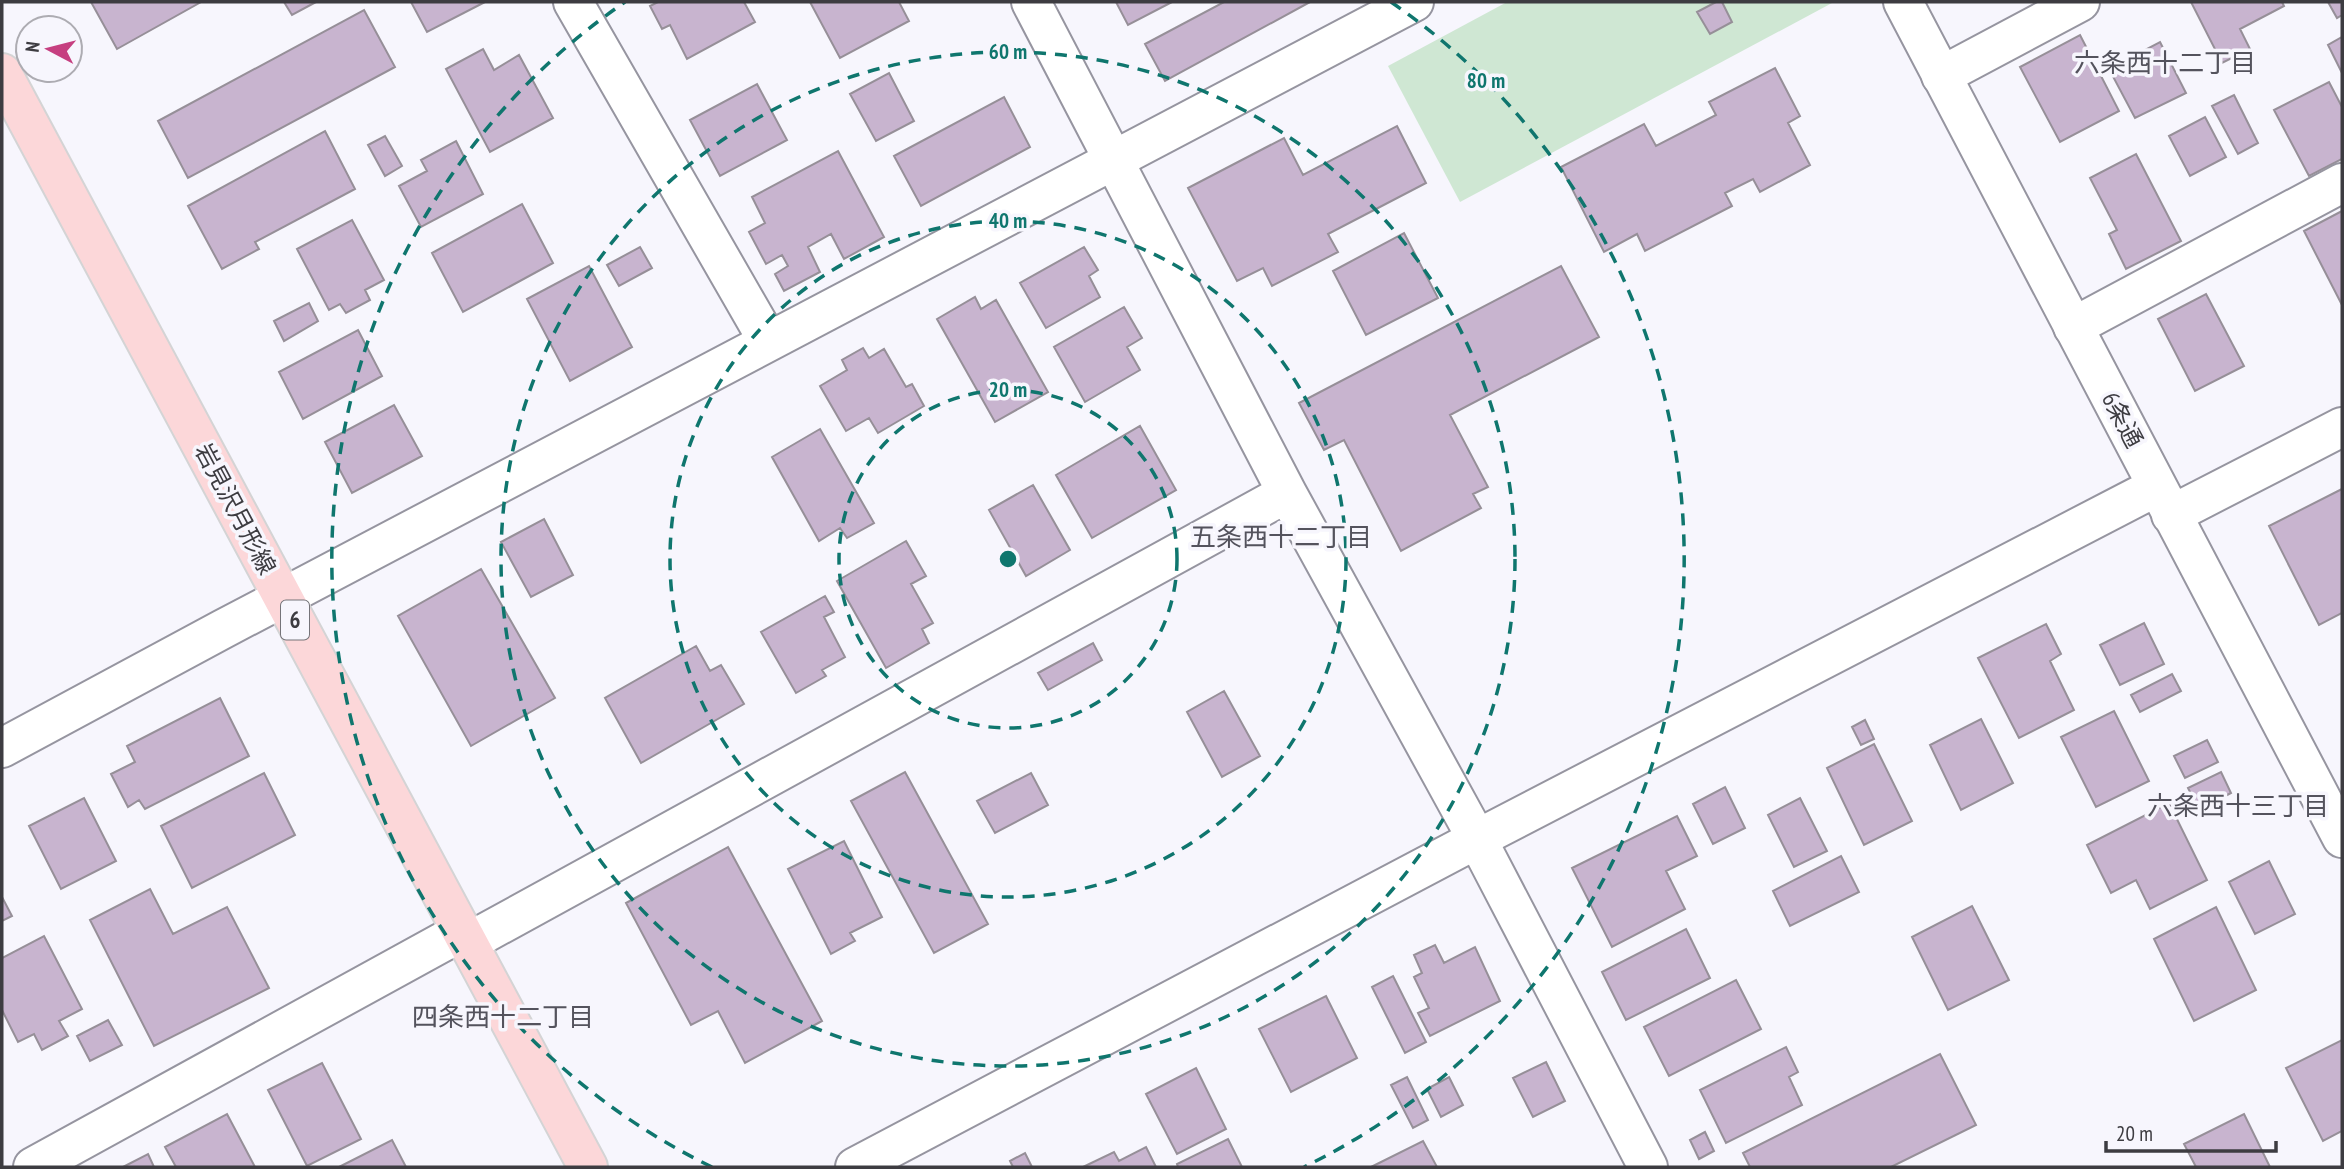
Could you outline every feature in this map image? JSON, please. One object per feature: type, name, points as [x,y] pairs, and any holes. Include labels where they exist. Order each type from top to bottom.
[{"type":"main road","name":"岩見沢月形線","points":[[2,73],[588,1167]]},
{"type":"street","points":[[573,2],[768,341]]},
{"type":"street","points":[[1031,2],[1287,493],[1478,839],[1648,1167]]},
{"type":"street","points":[[2,748],[282,597],[1414,2]]},
{"type":"street","name":"6条通","points":[[1903,2],[2342,838]]},
{"type":"street","points":[[1941,76],[2080,2]]},
{"type":"street","points":[[2073,327],[2342,183]]},
{"type":"street","points":[[855,1167],[1478,839],[2163,501],[2342,427]]},
{"type":"street","points":[[33,1167],[1287,493]]},
{"type":"green space","points":[[1507,2],[1832,3],[1460,202],[1388,66]]},
{"type":"building","points":[[91,2],[201,2],[117,49]]},
{"type":"building","points":[[284,2],[316,2],[292,15]]},
{"type":"building","points":[[411,2],[485,2],[427,32]]},
{"type":"building","points":[[658,2],[744,2],[755,22],[687,59],[670,25],[662,29],[650,6]]},
{"type":"building","points":[[810,2],[899,2],[909,21],[840,58]]},
{"type":"building","points":[[1116,2],[1172,2],[1128,25]]},
{"type":"building","points":[[1224,2],[1310,2],[1165,81],[1145,44]]},
{"type":"building","points":[[1716,2],[1722,2],[1732,22],[1710,34],[1697,12]]},
{"type":"building","points":[[2191,2],[2282,2],[2284,6],[2240,29],[2250,49],[2222,63]]},
{"type":"building","points":[[2328,2],[2342,2],[2342,15],[2337,18]]},
{"type":"building","points":[[364,10],[395,67],[188,178],[158,121]]},
{"type":"building","points":[[2080,35],[2119,111],[2060,142],[2020,67]]},
{"type":"building","points":[[2342,37],[2342,73],[2328,45]]},
{"type":"building","points":[[2160,42],[2186,93],[2135,118],[2109,69]]},
{"type":"building","points":[[483,49],[494,70],[519,55],[553,118],[490,152],[446,69]]},
{"type":"building","points":[[1775,68],[1800,116],[1788,123],[1810,165],[1760,192],[1753,179],[1725,193],[1732,206],[1645,251],[1637,234],[1604,252],[1561,167],[1644,124],[1656,146],[1716,115],[1709,102]]},
{"type":"building","points":[[889,73],[914,121],[876,141],[850,94]]},
{"type":"building","points":[[2329,82],[2342,107],[2342,159],[2309,176],[2274,110]]},
{"type":"building","points":[[757,84],[787,140],[720,176],[690,120]]},
{"type":"building","points":[[2234,95],[2258,143],[2238,154],[2212,106]]},
{"type":"building","points":[[1004,97],[1030,147],[921,206],[894,156]]},
{"type":"building","points":[[2205,117],[2226,157],[2190,176],[2169,136]]},
{"type":"building","points":[[1397,126],[1426,183],[1328,234],[1338,252],[1272,286],[1263,268],[1237,281],[1188,188],[1284,138],[1303,175]]},
{"type":"building","points":[[325,131],[355,189],[255,242],[259,249],[222,269],[188,206]]},
{"type":"building","points":[[385,136],[402,166],[385,176],[368,145]]},
{"type":"building","points":[[456,141],[483,194],[421,227],[399,186],[427,171],[421,160]]},
{"type":"building","points":[[838,151],[884,237],[844,259],[831,234],[808,247],[820,272],[784,291],[775,274],[788,266],[782,255],[766,264],[749,232],[765,223],[752,197]]},
{"type":"building","points":[[2136,154],[2181,241],[2126,269],[2109,234],[2117,230],[2090,178]]},
{"type":"building","points":[[522,204],[553,263],[463,312],[432,253]]},
{"type":"building","points":[[2342,211],[2342,305],[2304,231]]},
{"type":"building","points":[[352,220],[384,280],[365,290],[370,300],[346,313],[340,304],[329,310],[297,249]]},
{"type":"building","points":[[1404,233],[1438,298],[1366,335],[1333,271]]},
{"type":"building","points":[[640,247],[652,268],[619,286],[607,265]]},
{"type":"building","points":[[1084,247],[1098,270],[1089,276],[1100,297],[1046,328],[1020,283]]},
{"type":"building","points":[[589,266],[632,347],[570,381],[527,299]]},
{"type":"building","points":[[1561,266],[1599,337],[1450,415],[1488,487],[1473,494],[1481,508],[1401,551],[1344,440],[1324,450],[1299,403]]},
{"type":"building","points":[[2206,294],[2244,366],[2195,391],[2158,319]]},
{"type":"building","points":[[975,297],[981,309],[996,300],[1048,392],[995,422],[937,319]]},
{"type":"building","points":[[309,303],[318,321],[284,341],[274,321]]},
{"type":"building","points":[[1124,307],[1142,338],[1127,347],[1140,370],[1085,402],[1054,347]]},
{"type":"building","points":[[358,330],[382,376],[303,419],[279,372]]},
{"type":"building","points":[[863,348],[869,358],[884,349],[906,387],[912,384],[924,406],[878,433],[869,418],[846,431],[820,386],[847,370],[842,360]]},
{"type":"building","points":[[394,405],[422,456],[352,493],[325,442]]},
{"type":"building","points":[[1140,426],[1176,490],[1092,538],[1056,475]]},
{"type":"building","points":[[820,429],[874,523],[847,538],[840,528],[819,541],[772,457]]},
{"type":"building","points":[[1033,485],[1070,550],[1026,576],[989,510]]},
{"type":"building","points":[[2342,489],[2342,613],[2319,625],[2269,526]]},
{"type":"building","points":[[544,519],[573,575],[531,597],[501,542]]},
{"type":"building","points":[[906,541],[926,576],[911,584],[933,623],[922,629],[929,643],[886,668],[837,581]]},
{"type":"building","points":[[481,569],[555,698],[471,746],[398,616]]},
{"type":"building","points":[[825,596],[834,612],[824,617],[845,657],[822,670],[826,676],[796,693],[761,632]]},
{"type":"building","points":[[2144,623],[2164,664],[2120,685],[2100,645]]},
{"type":"building","points":[[2046,624],[2061,654],[2050,661],[2074,710],[2019,738],[1978,658]]},
{"type":"building","points":[[1093,643],[1102,660],[1048,690],[1038,673]]},
{"type":"building","points":[[696,646],[710,671],[721,665],[744,704],[641,763],[605,698]]},
{"type":"building","points":[[2172,674],[2181,691],[2140,712],[2131,695]]},
{"type":"building","points":[[1224,691],[1260,756],[1222,777],[1187,712]]},
{"type":"building","points":[[220,698],[249,756],[145,809],[139,800],[128,807],[111,774],[135,762],[127,746]]},
{"type":"building","points":[[2114,711],[2149,781],[2096,807],[2061,737]]},
{"type":"building","points":[[1981,719],[2013,783],[1961,810],[1930,745]]},
{"type":"building","points":[[1865,720],[1874,739],[1861,745],[1852,727]]},
{"type":"building","points":[[2207,740],[2218,762],[2185,778],[2174,756]]},
{"type":"building","points":[[1874,744],[1912,821],[1864,845],[1827,768]]},
{"type":"building","points":[[905,772],[988,924],[934,953],[851,801]]},
{"type":"building","points":[[2221,772],[2231,793],[2199,810],[2188,788]]},
{"type":"building","points":[[264,773],[295,835],[192,888],[161,826]]},
{"type":"building","points":[[1031,773],[1048,805],[995,833],[977,801]]},
{"type":"building","points":[[1725,787],[1745,828],[1713,844],[1693,804]]},
{"type":"building","points":[[84,798],[116,861],[61,889],[29,826]]},
{"type":"building","points":[[1800,798],[1827,851],[1794,867],[1768,815]]},
{"type":"building","points":[[2169,803],[2207,880],[2150,909],[2136,880],[2111,893],[2087,845]]},
{"type":"building","points":[[1677,816],[1697,856],[1666,871],[1685,909],[1612,947],[1572,868]]},
{"type":"building","points":[[844,841],[882,917],[850,933],[855,941],[831,954],[788,869]]},
{"type":"building","points":[[728,847],[822,1021],[745,1063],[718,1011],[691,1025],[626,903]]},
{"type":"building","points":[[1841,856],[1859,892],[1790,926],[1773,891]]},
{"type":"building","points":[[2269,861],[2295,914],[2255,934],[2229,882]]},
{"type":"building","points":[[150,889],[173,934],[227,907],[269,988],[154,1046],[90,920]]},
{"type":"building","points":[[2,897],[12,916],[2,921]]},
{"type":"building","points":[[1972,906],[2009,980],[1948,1010],[1912,937]]},
{"type":"building","points":[[2216,907],[2256,990],[2194,1021],[2154,939]]},
{"type":"building","points":[[1686,929],[1710,978],[1626,1020],[1602,972]]},
{"type":"building","points":[[44,936],[82,1009],[59,1021],[68,1036],[42,1050],[34,1034],[18,1042],[2,1010],[2,958]]},
{"type":"building","points":[[1435,945],[1444,963],[1475,947],[1500,1001],[1430,1036],[1418,1013],[1429,1008],[1414,977],[1422,973],[1414,955]]},
{"type":"building","points":[[1393,976],[1426,1042],[1405,1053],[1372,987]]},
{"type":"building","points":[[1736,980],[1761,1029],[1669,1076],[1644,1027]]},
{"type":"building","points":[[1326,996],[1357,1058],[1291,1092],[1259,1029]]},
{"type":"building","points":[[108,1020],[122,1045],[90,1061],[77,1036]]},
{"type":"building","points":[[2342,1040],[2342,1131],[2323,1141],[2286,1068]]},
{"type":"building","points":[[1786,1047],[1798,1072],[1789,1077],[1802,1105],[1726,1143],[1700,1090]]},
{"type":"building","points":[[1940,1054],[1976,1125],[1891,1167],[1750,1167],[1743,1153]]},
{"type":"building","points":[[1546,1062],[1565,1101],[1533,1117],[1513,1078]]},
{"type":"building","points":[[322,1063],[361,1139],[307,1166],[268,1090]]},
{"type":"building","points":[[1196,1068],[1226,1129],[1177,1154],[1146,1094]]},
{"type":"building","points":[[1407,1077],[1428,1120],[1413,1128],[1391,1085]]},
{"type":"building","points":[[1449,1077],[1463,1105],[1441,1117],[1427,1089]]},
{"type":"building","points":[[227,1114],[255,1167],[176,1167],[165,1147]]},
{"type":"building","points":[[2244,1114],[2270,1167],[2196,1167],[2184,1144]]},
{"type":"building","points":[[1705,1132],[1714,1151],[1699,1159],[1690,1140]]},
{"type":"building","points":[[1228,1139],[1242,1167],[1178,1167],[1177,1164]]},
{"type":"building","points":[[392,1140],[406,1167],[339,1167]]},
{"type":"building","points":[[1423,1141],[1437,1167],[1371,1167]]},
{"type":"building","points":[[1146,1147],[1156,1167],[1083,1167],[1114,1152],[1119,1161]]},
{"type":"building","points":[[1025,1153],[1032,1167],[1013,1167],[1010,1161]]},
{"type":"building","points":[[148,1154],[154,1167],[123,1167]]},
{"type":"district","name":"六条西十二丁目","points":[[2165,63]]},
{"type":"district","name":"五条西十二丁目","points":[[1281,537]]},
{"type":"district","name":"六条西十三丁目","points":[[2238,806]]},
{"type":"district","name":"四条西十二丁目","points":[[503,1017]]}]
